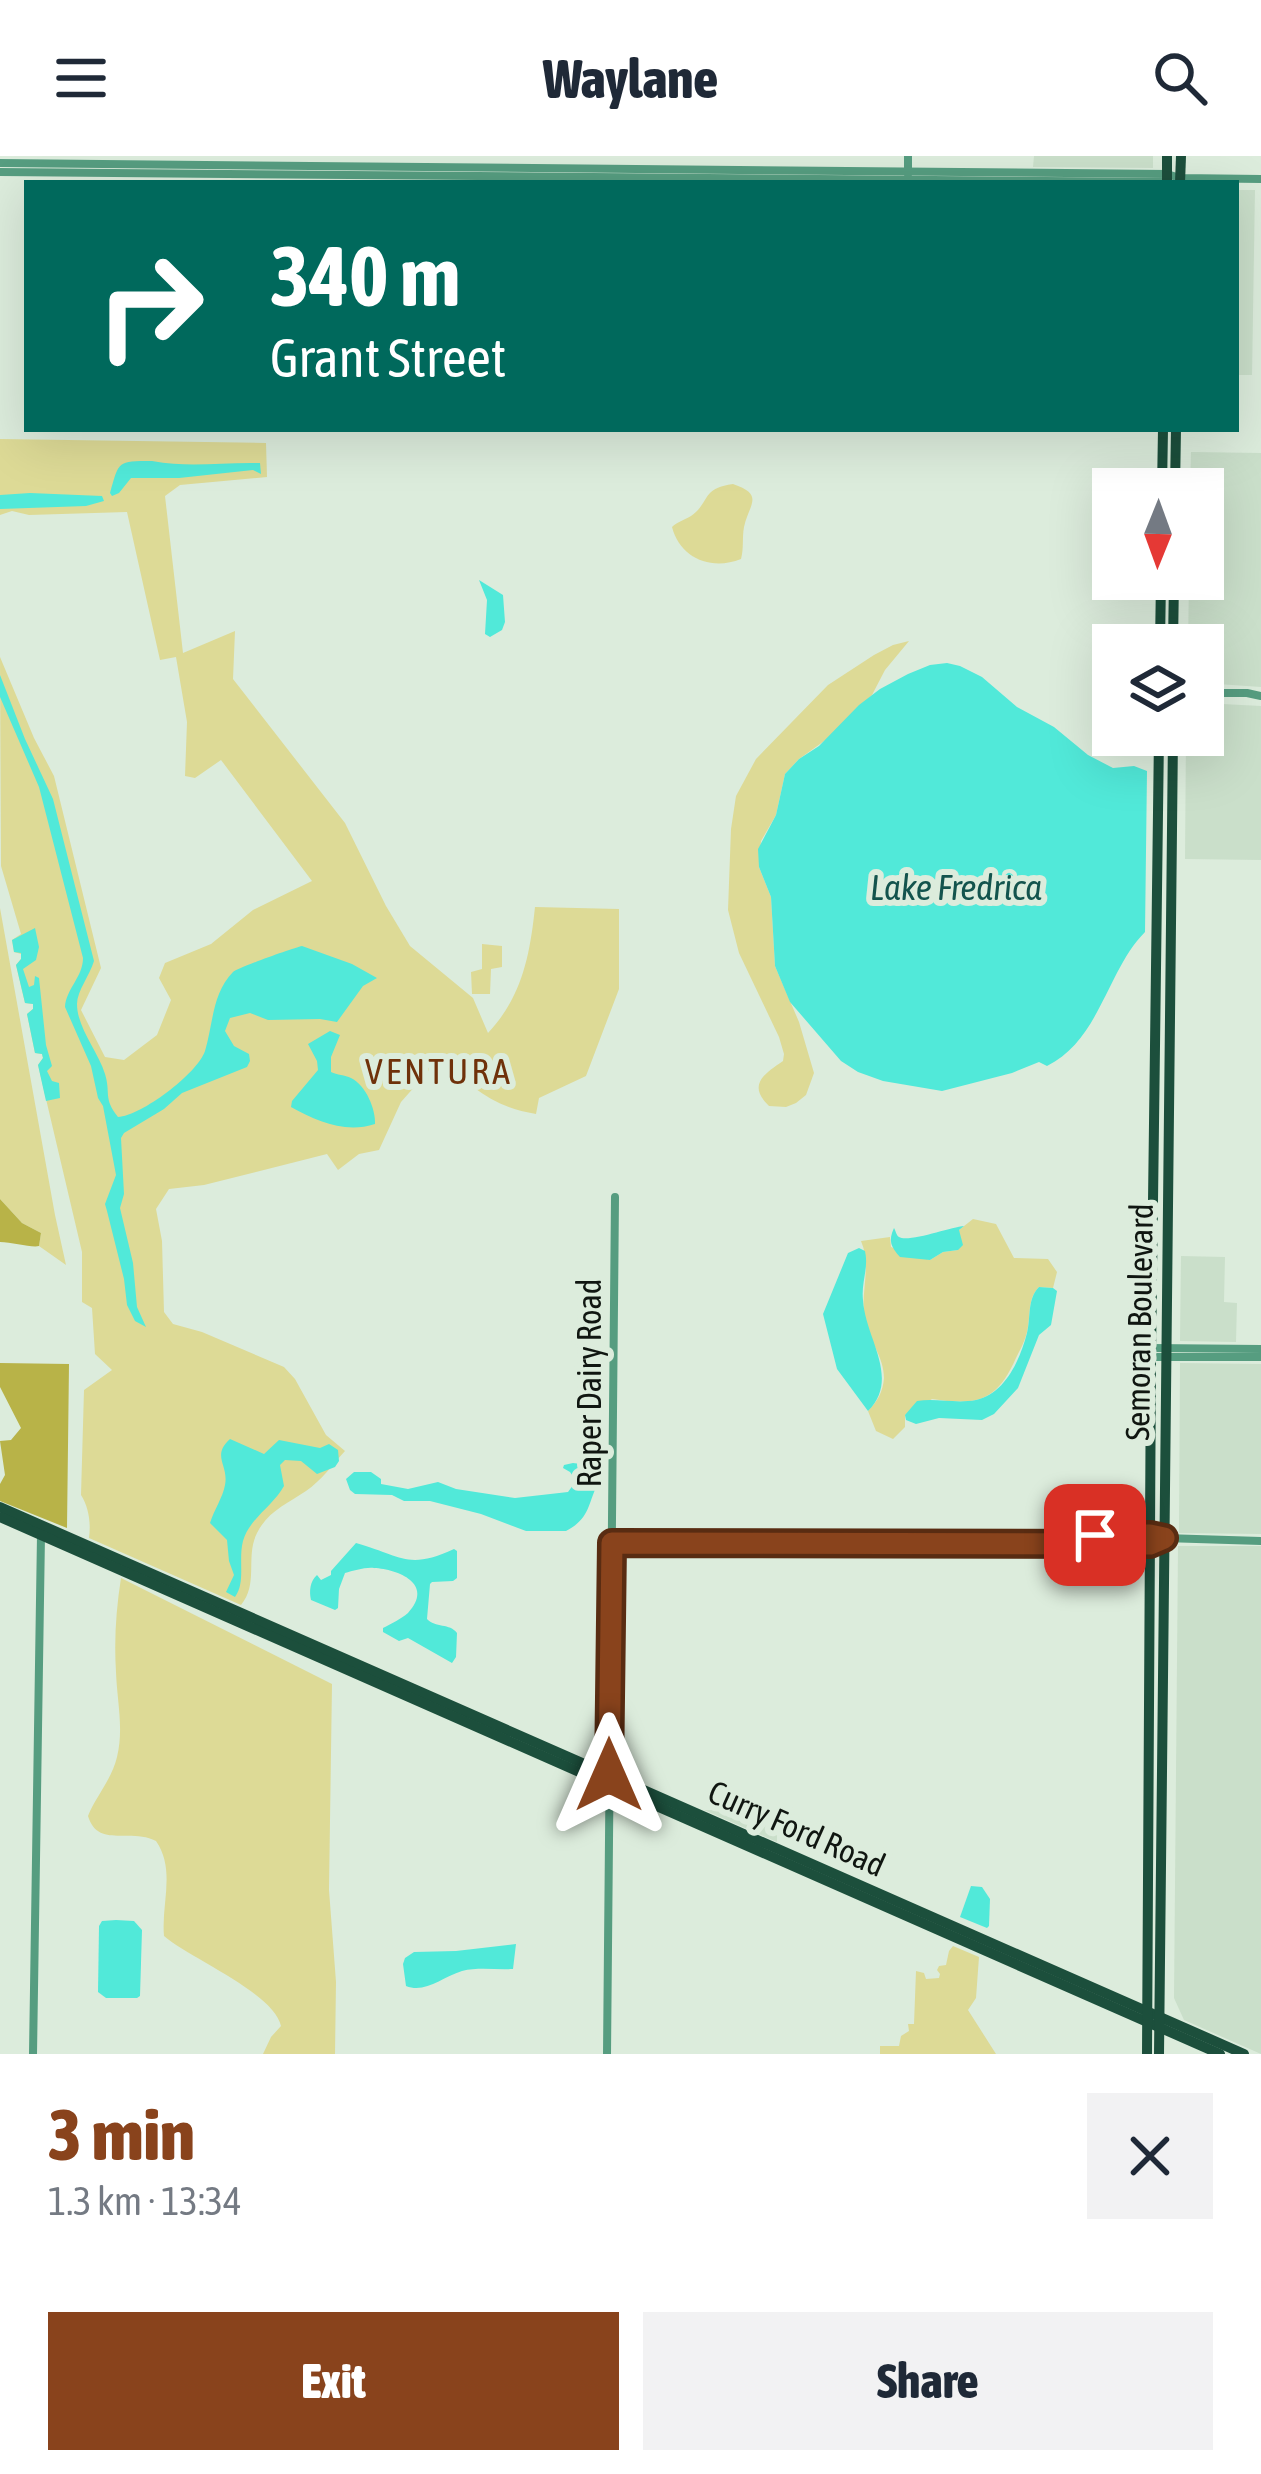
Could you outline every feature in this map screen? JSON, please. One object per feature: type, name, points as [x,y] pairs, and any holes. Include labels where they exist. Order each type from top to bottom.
[{"type":"main road","points":[[1167,156],[1172,180]]},
{"type":"main road","points":[[1172,180],[1180,156]]},
{"type":"main road","points":[[1169,468],[1172,432]]},
{"type":"main road","points":[[1169,468],[1172,432]]},
{"type":"main road","name":"Semoran Boulevard","points":[[1147,2054],[1153,2020],[1162,1804],[1159,756]]},
{"type":"main road","name":"Semoran Boulevard","points":[[1159,2054],[1147,1980],[1150,1539],[1173,756]]},
{"type":"main road","points":[[1158,816],[1162,842],[1171,852]]},
{"type":"main road","name":"Curry Ford Road","points":[[0,1513],[515,1744],[743,1835],[946,1934],[1116,1998],[1220,2054]]},
{"type":"main road","name":"Curry Ford Road","points":[[40,1530],[145,1571],[573,1759],[704,1827],[842,1878],[1153,2020],[1244,2054]]},
{"type":"main road","points":[[1149,1650],[1162,1674]]},
{"type":"main road","points":[[458,1719],[499,1733],[507,1730]]},
{"type":"main road","points":[[1149,1720],[1154,1729],[1154,1795],[1162,1804]]},
{"type":"main road","points":[[515,1744],[523,1742],[573,1759]]},
{"type":"main road","points":[[1148,1819],[1154,1821],[1161,1848]]},
{"type":"main road","points":[[704,1827],[708,1824],[743,1835]]},
{"type":"main road","points":[[1116,1998],[1135,1995],[1147,1980]]},
{"type":"street","points":[[908,156],[908,177]]},
{"type":"street","points":[[0,167],[83,164],[1261,179]]},
{"type":"street","points":[[1224,693],[1261,696]]},
{"type":"street","name":"Raper Dairy Road","points":[[607,2054],[615,1197]]},
{"type":"street","points":[[1158,1352],[1261,1353]]},
{"type":"street","points":[[33,2054],[40,1530]]},
{"type":"street","points":[[612,1539],[1261,1541]]},
{"type":"shaded area","points":[[1034,156],[1153,156],[1153,168],[1033,167]]},
{"type":"shaded area","points":[[1239,190],[1255,190],[1252,375],[1239,375]]},
{"type":"shaded area","points":[[0,439],[266,443],[267,477],[180,485],[165,496],[183,653],[235,631],[233,679],[345,823],[410,946],[473,998],[488,1033],[509,1005],[522,974],[535,907],[619,909],[619,989],[586,1076],[539,1098],[536,1114],[495,1101],[440,1058],[401,1102],[379,1150],[359,1154],[338,1170],[327,1154],[204,1185],[169,1189],[156,1209],[164,1312],[173,1324],[284,1367],[326,1435],[345,1451],[317,1482],[261,1525],[254,1542],[249,1588],[241,1605],[89,1538],[89,1516],[81,1495],[84,1390],[112,1370],[95,1354],[92,1308],[82,1302],[82,1252],[38,1065],[43,1058],[35,1053],[27,1014],[33,1004],[25,1003],[16,965],[21,954],[14,952],[12,940],[21,934],[1,866],[0,657],[54,776],[101,968],[81,1010],[105,1057],[124,1060],[157,1035],[171,1000],[159,978],[165,963],[211,944],[253,910],[312,881],[221,760],[195,778],[185,776],[187,722],[176,657],[160,660],[127,512],[29,515],[12,511],[0,515]]},
{"type":"shaded area","points":[[1191,452],[1261,453],[1261,687],[1224,684],[1224,624],[1188,624],[1189,600],[1224,600],[1224,468],[1191,468]]},
{"type":"shaded area","points":[[733,484],[752,496],[741,559],[719,563],[698,559],[682,547],[672,527],[697,511],[716,489]]},
{"type":"shaded area","points":[[909,641],[872,695],[785,774],[776,815],[761,841],[759,867],[771,897],[775,966],[814,1073],[806,1095],[796,1103],[769,1106],[759,1086],[784,1054],[739,953],[728,910],[736,796],[756,759],[828,685],[874,655]]},
{"type":"shaded area","points":[[1224,704],[1261,706],[1261,860],[1185,859],[1186,756],[1224,756]]},
{"type":"shaded area","points":[[0,908],[66,1265],[39,1246],[41,1233],[22,1223],[0,1199]]},
{"type":"shaded area","points":[[482,944],[502,946],[502,967],[491,969],[490,994],[472,994],[471,972],[482,969]]},
{"type":"shaded area","points":[[0,1199],[22,1223],[41,1233],[39,1246],[0,1242]]},
{"type":"shaded area","points":[[973,1219],[996,1224],[1014,1258],[1048,1259],[1057,1272],[1053,1288],[1039,1287],[1035,1292],[1024,1342],[993,1392],[962,1402],[932,1399],[905,1415],[905,1427],[893,1439],[876,1431],[868,1411],[884,1378],[864,1314],[866,1262],[861,1241],[890,1237],[891,1247],[930,1260],[958,1250],[959,1230]]},
{"type":"shaded area","points":[[1181,1256],[1225,1257],[1224,1302],[1237,1303],[1236,1342],[1180,1341]]},
{"type":"shaded area","points":[[0,1363],[69,1364],[67,1528],[0,1501],[5,1475],[0,1441],[11,1440],[21,1428],[0,1387]]},
{"type":"shaded area","points":[[1180,1363],[1261,1364],[1261,1534],[1179,1533]]},
{"type":"shaded area","points":[[1178,1546],[1261,1546],[1261,2054],[1184,2020],[1174,1998]]},
{"type":"shaded area","points":[[121,1578],[332,1684],[329,1890],[336,1982],[335,2054],[263,2054],[281,2026],[275,2014],[248,1989],[164,1936],[167,1875],[156,1841],[107,1835],[88,1816],[111,1773],[119,1746],[115,1648]]},
{"type":"shaded area","points":[[704,1810],[777,1811],[777,1842]]},
{"type":"shaded area","points":[[953,1946],[979,1957],[976,1998],[968,2010],[996,2054],[880,2054],[880,2046],[899,2046],[908,2024],[914,2024],[916,1971],[926,1979],[939,1978],[937,1970],[946,1965]]},
{"type":"water","points":[[260,463],[261,474],[253,470],[131,478],[112,496],[121,465]]},
{"type":"water","points":[[0,495],[102,496],[104,501],[86,506],[0,509]]},
{"type":"water","points":[[479,580],[503,595],[505,622],[490,637],[485,634],[487,600]]},
{"type":"water","name":"Lake Fredrica","points":[[947,663],[982,677],[1088,755],[1113,768],[1134,766],[1147,771],[1145,932],[1121,965],[1091,1022],[1065,1054],[1047,1066],[1039,1062],[942,1091],[858,1072],[841,1061],[790,1002],[775,966],[771,897],[759,867],[758,849],[776,815],[785,774],[799,759],[880,689],[930,665]]},
{"type":"water","points":[[0,675],[53,799],[94,961],[79,994],[78,1013],[102,1065],[109,1100],[118,1117],[154,1102],[200,1060],[221,990],[233,972],[302,946],[377,978],[363,986],[337,1022],[268,1020],[250,1013],[230,1018],[225,1031],[234,1046],[249,1054],[247,1067],[182,1093],[124,1133],[120,1208],[137,1307],[146,1327],[135,1321],[127,1305],[105,1204],[116,1175],[103,1106],[65,1007],[83,958],[39,787],[0,697]]},
{"type":"water","points":[[35,928],[36,960],[23,969],[29,987],[35,976],[39,978],[52,1066],[47,1071],[59,1083],[60,1098],[46,1101],[38,1065],[43,1058],[35,1053],[27,1014],[33,1004],[25,1003],[16,965],[21,953],[14,952],[12,940]]},
{"type":"water","points":[[330,1031],[340,1035],[331,1072],[361,1086],[372,1105],[375,1124],[342,1127],[291,1107],[318,1070],[308,1044]]},
{"type":"water","points":[[964,1226],[959,1230],[963,1245],[958,1250],[930,1260],[900,1257],[891,1244],[894,1228],[904,1238]]},
{"type":"water","points":[[859,1248],[866,1257],[865,1314],[881,1371],[877,1398],[868,1411],[837,1369],[823,1314],[848,1253]]},
{"type":"water","points":[[1039,1287],[1057,1291],[1051,1325],[1039,1335],[1018,1388],[994,1414],[982,1420],[939,1418],[916,1424],[906,1420],[917,1401],[976,1400],[1003,1383],[1020,1354]]},
{"type":"water","points":[[230,1439],[264,1454],[279,1440],[320,1448],[329,1444],[338,1450],[339,1461],[317,1474],[301,1461],[285,1460],[280,1465],[284,1486],[246,1533],[235,1597],[226,1592],[234,1575],[227,1540],[210,1523],[224,1490],[221,1456]]},
{"type":"water","points":[[573,1463],[589,1465],[598,1483],[584,1516],[566,1531],[526,1531],[430,1501],[355,1494],[346,1479],[354,1472],[371,1472],[381,1484],[408,1489],[438,1482],[515,1498],[568,1492],[576,1481],[563,1468]]},
{"type":"water","points":[[356,1543],[414,1560],[457,1551],[457,1578],[430,1584],[427,1619],[457,1633],[452,1663],[408,1638],[399,1641],[383,1632],[415,1603],[415,1586],[402,1575],[370,1568],[345,1573],[338,1608],[311,1600],[315,1577],[321,1580],[331,1575]]},
{"type":"water","points":[[971,1886],[982,1887],[990,1899],[987,1928],[960,1917]]},
{"type":"water","points":[[102,1921],[134,1921],[142,1930],[137,1998],[106,1998],[98,1992],[99,1926]]},
{"type":"water","points":[[516,1944],[513,1969],[468,1970],[427,1986],[406,1986],[403,1964],[414,1952]]},
{"type":"district","name":"VENTURA","points":[[439,1071]]},
{"type":"route","points":[[609,1775],[612,1543],[1150,1544],[1164,1538],[1095,1535]]}]
